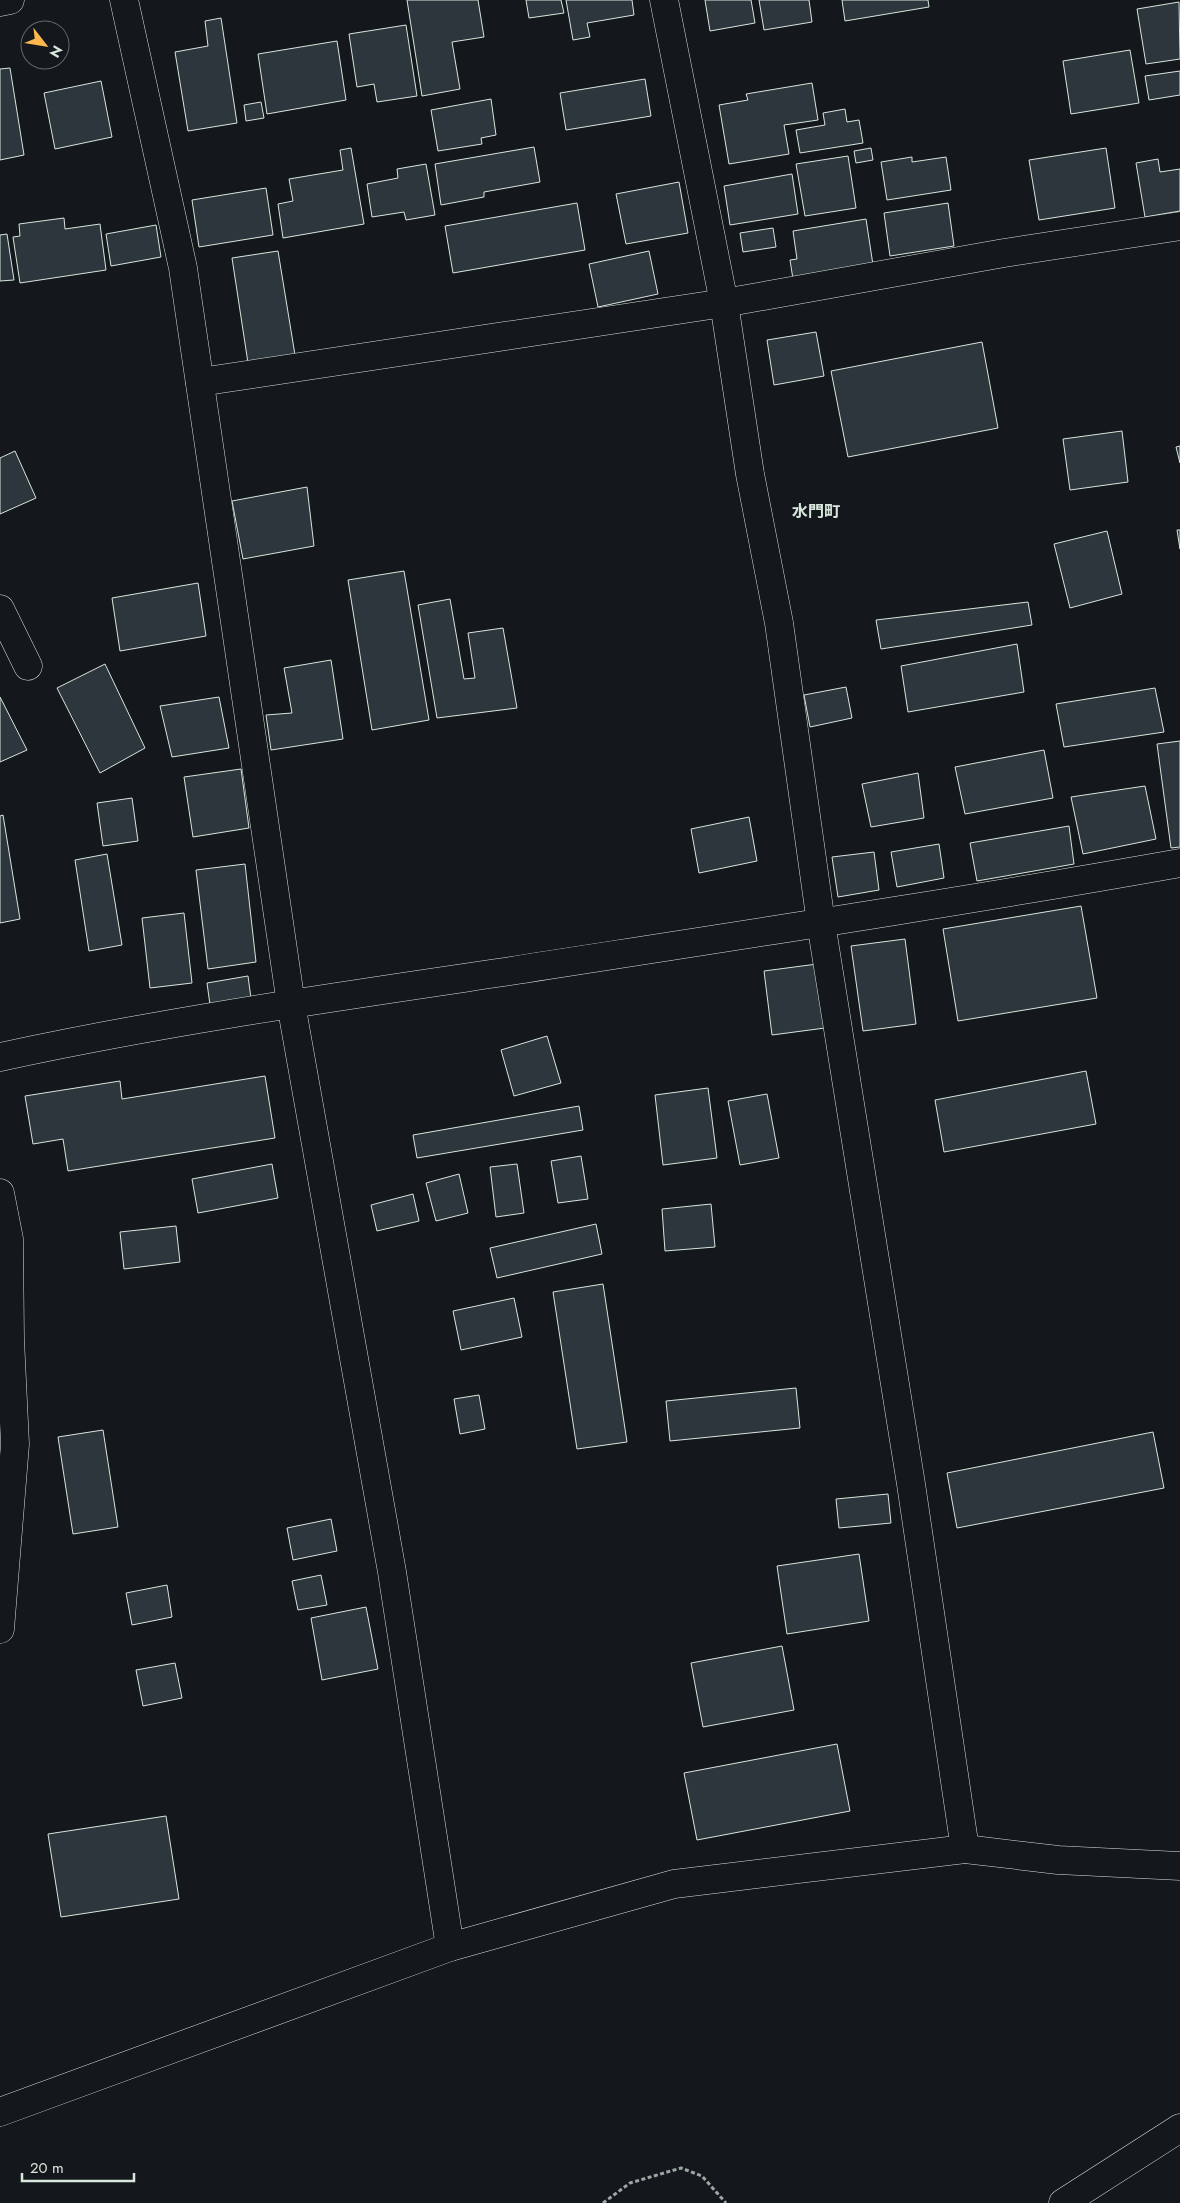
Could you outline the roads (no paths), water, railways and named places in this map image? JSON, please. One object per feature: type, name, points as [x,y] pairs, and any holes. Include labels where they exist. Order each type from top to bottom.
[{"type":"street","points":[[0,2],[10,0]]},
{"type":"street","points":[[124,0],[183,268],[291,1004],[392,1572],[450,1947]]},
{"type":"street","points":[[664,0],[724,303],[750,474],[779,623],[821,923],[909,1474],[965,1849]]},
{"type":"street","points":[[200,382],[724,303],[1004,253],[1180,226]]},
{"type":"street","points":[[0,609],[28,666]]},
{"type":"street","points":[[0,1057],[291,1004],[821,923],[1180,863]]},
{"type":"street","points":[[0,1193],[9,1239],[10,1339],[15,1444],[0,1629]]},
{"type":"street","points":[[0,2112],[450,1947],[674,1884],[965,1849],[1058,1860],[1180,1866]]},
{"type":"street","points":[[1062,2203],[1180,2128]]},
{"type":"district","name":"水門町","points":[[816,511]]}]
